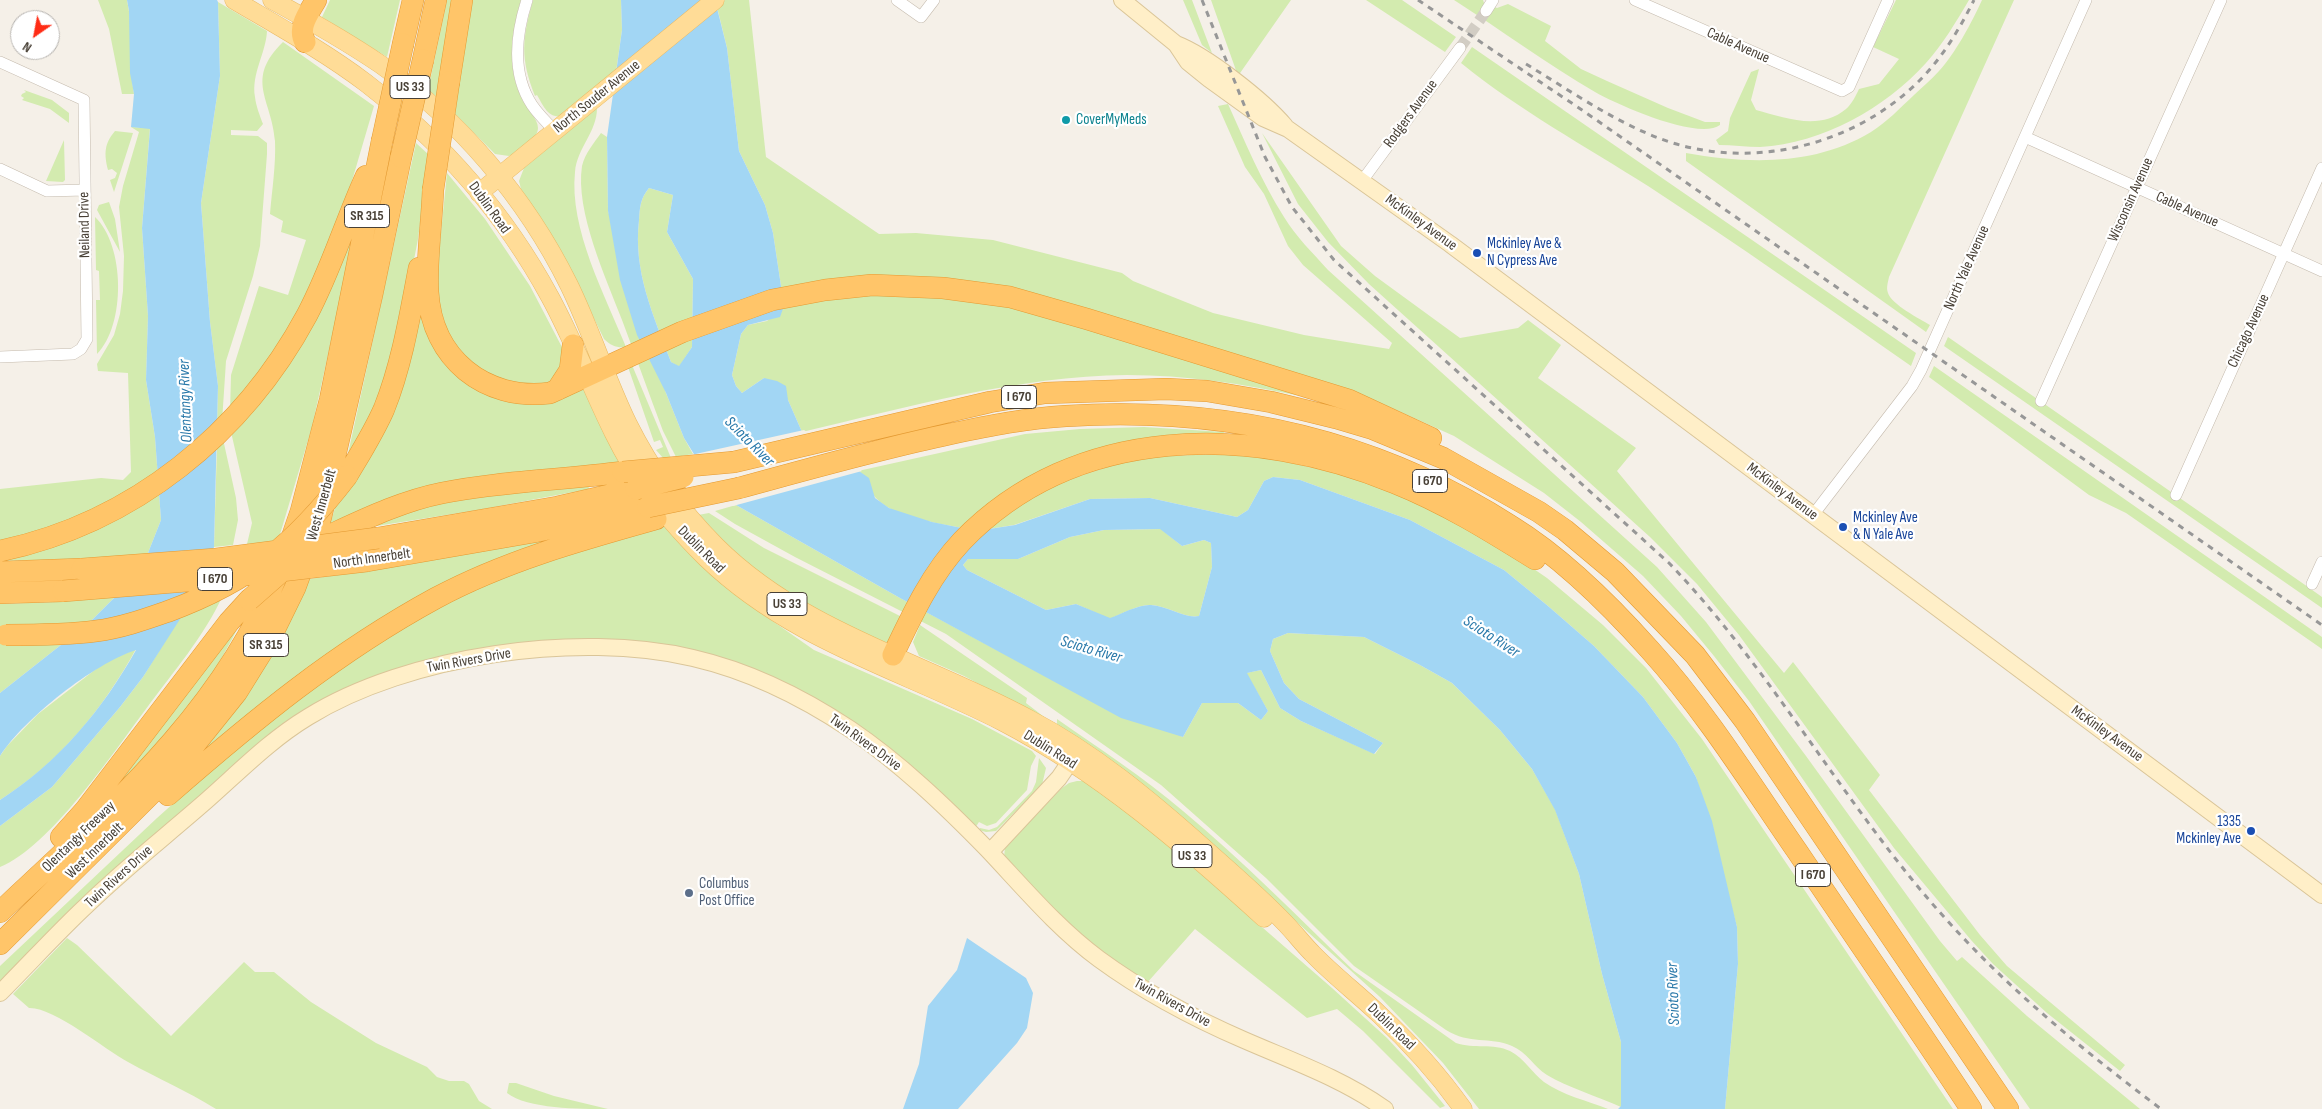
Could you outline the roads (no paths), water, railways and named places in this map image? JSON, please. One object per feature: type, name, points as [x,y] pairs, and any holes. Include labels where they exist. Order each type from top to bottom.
[{"type":"highway","points":[[305,42],[302,32],[306,19],[316,0]]},
{"type":"highway","name":"West Innerbelt","points":[[157,760],[192,719],[237,656],[276,580],[301,511],[330,400],[382,141],[413,0]]},
{"type":"highway","name":"West Innerbelt","points":[[25,920],[172,773],[237,692],[270,640],[295,588],[321,517],[370,305],[436,0]]},
{"type":"highway","points":[[3,635],[58,635],[99,631],[153,617],[205,597],[254,570],[286,544],[327,502],[347,476],[383,409],[395,376],[407,329],[433,190],[462,0]]},
{"type":"highway","points":[[0,551],[28,545],[75,529],[110,512],[147,491],[173,473],[220,433],[240,411],[281,358],[308,315],[382,141]]},
{"type":"highway","points":[[433,190],[428,292],[432,316],[441,340],[451,356],[466,371],[497,388],[515,393],[535,394],[557,390],[682,332],[725,315],[772,300],[824,290],[872,285],[944,288],[1010,297],[1349,400],[1464,455],[1491,471],[1539,512]]},
{"type":"highway","points":[[557,390],[570,370],[573,345]]},
{"type":"highway","name":"I 670","points":[[734,462],[990,402],[1045,393],[1114,390],[1207,391],[1271,402],[1373,429],[1442,458],[1539,512],[1565,530],[1615,572],[1695,654],[1745,721],[2005,1104]]},
{"type":"highway","name":"I 670","points":[[652,513],[677,513],[739,488],[892,447],[991,426],[1061,416],[1112,414],[1213,419],[1278,429],[1365,453],[1437,484],[1512,526],[1560,563],[1650,649],[1736,760],[1970,1107]]},
{"type":"highway","points":[[893,655],[930,584],[961,542],[988,516],[1022,492],[1050,477],[1086,462],[1136,450],[1184,444],[1262,446],[1324,460],[1394,482],[1484,527],[1540,562],[1650,649]]},
{"type":"highway","points":[[0,906],[86,809],[218,637],[249,600],[294,561],[328,536],[365,518],[442,494],[623,472],[734,462]]},
{"type":"highway","name":"North Innerbelt","points":[[0,572],[82,569],[216,559],[378,538],[548,509],[636,489],[734,462]]},
{"type":"highway","points":[[25,920],[261,716],[355,645],[437,597],[509,565],[652,513]]},
{"type":"highway","name":"North Innerbelt","points":[[0,593],[63,591],[211,579],[367,561],[652,513]]},
{"type":"highway","name":"Olentangy Freeway","points":[[0,912],[157,760]]},
{"type":"highway","name":"SR 315","points":[[0,944],[25,920]]},
{"type":"main road","name":"Dublin Road","points":[[234,0],[305,42],[365,82],[419,128],[456,164],[530,264],[550,297],[573,345],[595,371],[661,480],[716,546],[758,584],[791,606],[893,655],[973,690],[1033,720],[1074,755]]},
{"type":"main road","name":"Dublin Road","points":[[272,0],[379,64],[420,95],[465,138],[498,176],[534,223],[571,291],[614,433],[645,487],[696,547],[733,581],[802,630],[858,657],[967,704],[1074,755],[1155,804],[1276,914],[1312,953],[1411,1046],[1439,1077],[1463,1109]]},
{"type":"main road","name":"North Souder Avenue","points":[[479,193],[715,0]]},
{"type":"main road","name":"McKinley Avenue","points":[[1122,0],[1176,44],[1192,50],[1270,108],[1288,129],[1362,181],[1813,515],[2322,895]]},
{"type":"main road","points":[[696,547],[722,559],[765,594],[818,628],[862,648],[893,655]]},
{"type":"main road","name":"Twin Rivers Drive","points":[[0,993],[88,904],[266,748],[303,720],[348,695],[396,676],[460,660],[492,655],[561,649],[621,647],[656,650],[694,658],[752,676],[782,689],[827,714],[889,758],[930,794],[990,852],[1066,931],[1096,957],[1126,978],[1193,1017],[1344,1083],[1385,1109]]},
{"type":"main road","points":[[990,852],[1059,778],[1074,755]]},
{"type":"street","points":[[527,0],[518,32],[517,53],[520,74],[532,105],[555,131]]},
{"type":"street","points":[[897,0],[921,17],[934,0]]},
{"type":"street","points":[[1486,11],[1493,0]]},
{"type":"street","name":"Cable Avenue","points":[[1634,0],[1842,91],[1849,87],[1888,0]]},
{"type":"street","name":"North Yale Avenue","points":[[1813,515],[1906,393],[1921,370],[2086,0]]},
{"type":"street","name":"Wisconsin Avenue","points":[[2041,401],[2221,0]]},
{"type":"street","name":"Rodgers Avenue","points":[[1362,181],[1460,48]]},
{"type":"street","name":"Neiland Drive","points":[[0,62],[84,100],[87,339],[81,349],[73,354],[0,357]]},
{"type":"street","name":"Cable Avenue","points":[[2025,137],[2322,271]]},
{"type":"street","name":"Chicago Avenue","points":[[2176,494],[2322,168]]},
{"type":"street","points":[[0,170],[47,191],[84,190]]},
{"type":"street","points":[[2312,584],[2322,562]]},
{"type":"water","name":"Olentangy River","points":[[127,0],[217,0],[218,2],[220,76],[201,203],[210,322],[218,386],[214,547],[205,580],[143,677],[120,707],[52,787],[0,826],[0,800],[60,752],[94,714],[136,650],[100,667],[61,694],[26,725],[0,756],[0,693],[90,622],[127,585],[148,553],[161,520],[155,437],[146,380],[148,316],[142,228],[150,129],[131,127],[134,94],[130,73],[129,11]]},
{"type":"water","name":"Scioto River","points":[[621,0],[715,0],[727,48],[739,151],[765,205],[773,233],[784,306],[780,317],[748,325],[741,334],[732,375],[736,386],[742,393],[764,378],[777,381],[786,386],[788,400],[802,432],[869,478],[875,498],[889,508],[932,522],[962,528],[989,529],[1015,525],[1090,499],[1150,498],[1237,517],[1248,510],[1264,481],[1273,477],[1300,480],[1410,520],[1504,570],[1594,646],[1643,697],[1677,743],[1696,777],[1712,821],[1737,927],[1738,964],[1725,1109],[1618,1109],[1621,1106],[1621,1042],[1602,974],[1579,874],[1555,810],[1532,769],[1500,730],[1452,683],[1364,637],[1288,633],[1273,639],[1270,651],[1284,683],[1299,699],[1383,743],[1374,754],[1301,721],[1280,708],[1261,670],[1247,673],[1268,711],[1261,720],[1238,703],[1202,703],[1183,737],[1121,718],[900,598],[736,505],[710,480],[684,438],[666,393],[637,335],[620,280],[608,211],[607,137],[622,30]],"holes":[[[649,188],[673,195],[667,232],[693,279],[692,347],[679,366],[671,362],[651,310],[642,275],[638,239],[639,215],[642,200]],[[1160,529],[1182,546],[1204,540],[1211,543],[1212,567],[1199,616],[1188,616],[1151,605],[1136,608],[1110,618],[1076,604],[1046,610],[967,570],[963,565],[968,559],[1018,559],[1070,537],[1104,530]]]},
{"type":"water","points":[[967,938],[1026,978],[1033,993],[1027,1028],[1017,1043],[958,1109],[903,1109],[919,1064],[928,1006],[957,970]]},
{"type":"tunnel","points":[[1460,48],[1486,11]]},
{"type":"railway","points":[[1202,0],[1265,157],[1292,207],[1334,260],[1669,563],[1733,638],[1880,838],[1938,910],[1967,942],[2028,1001],[2093,1056],[2161,1109]]},
{"type":"railway","points":[[1418,0],[1582,110],[2322,625]]},
{"type":"railway","points":[[1526,64],[1609,114],[1661,139],[1695,149],[1730,153],[1765,152],[1800,146],[1834,136],[1866,121],[1895,101],[1922,78],[1937,60],[1957,31],[1974,0]]},
{"type":"place","name":"CoverMyMeds","points":[[1066,120]]},
{"type":"place","name":"Mckinley Ave & N Cypress Ave","points":[[1477,253]]},
{"type":"place","name":"Mckinley Ave & N Yale Ave","points":[[1843,527]]},
{"type":"place","name":"1335 Mckinley Ave","points":[[2251,831]]},
{"type":"place","name":"Columbus Post Office","points":[[689,893]]}]
